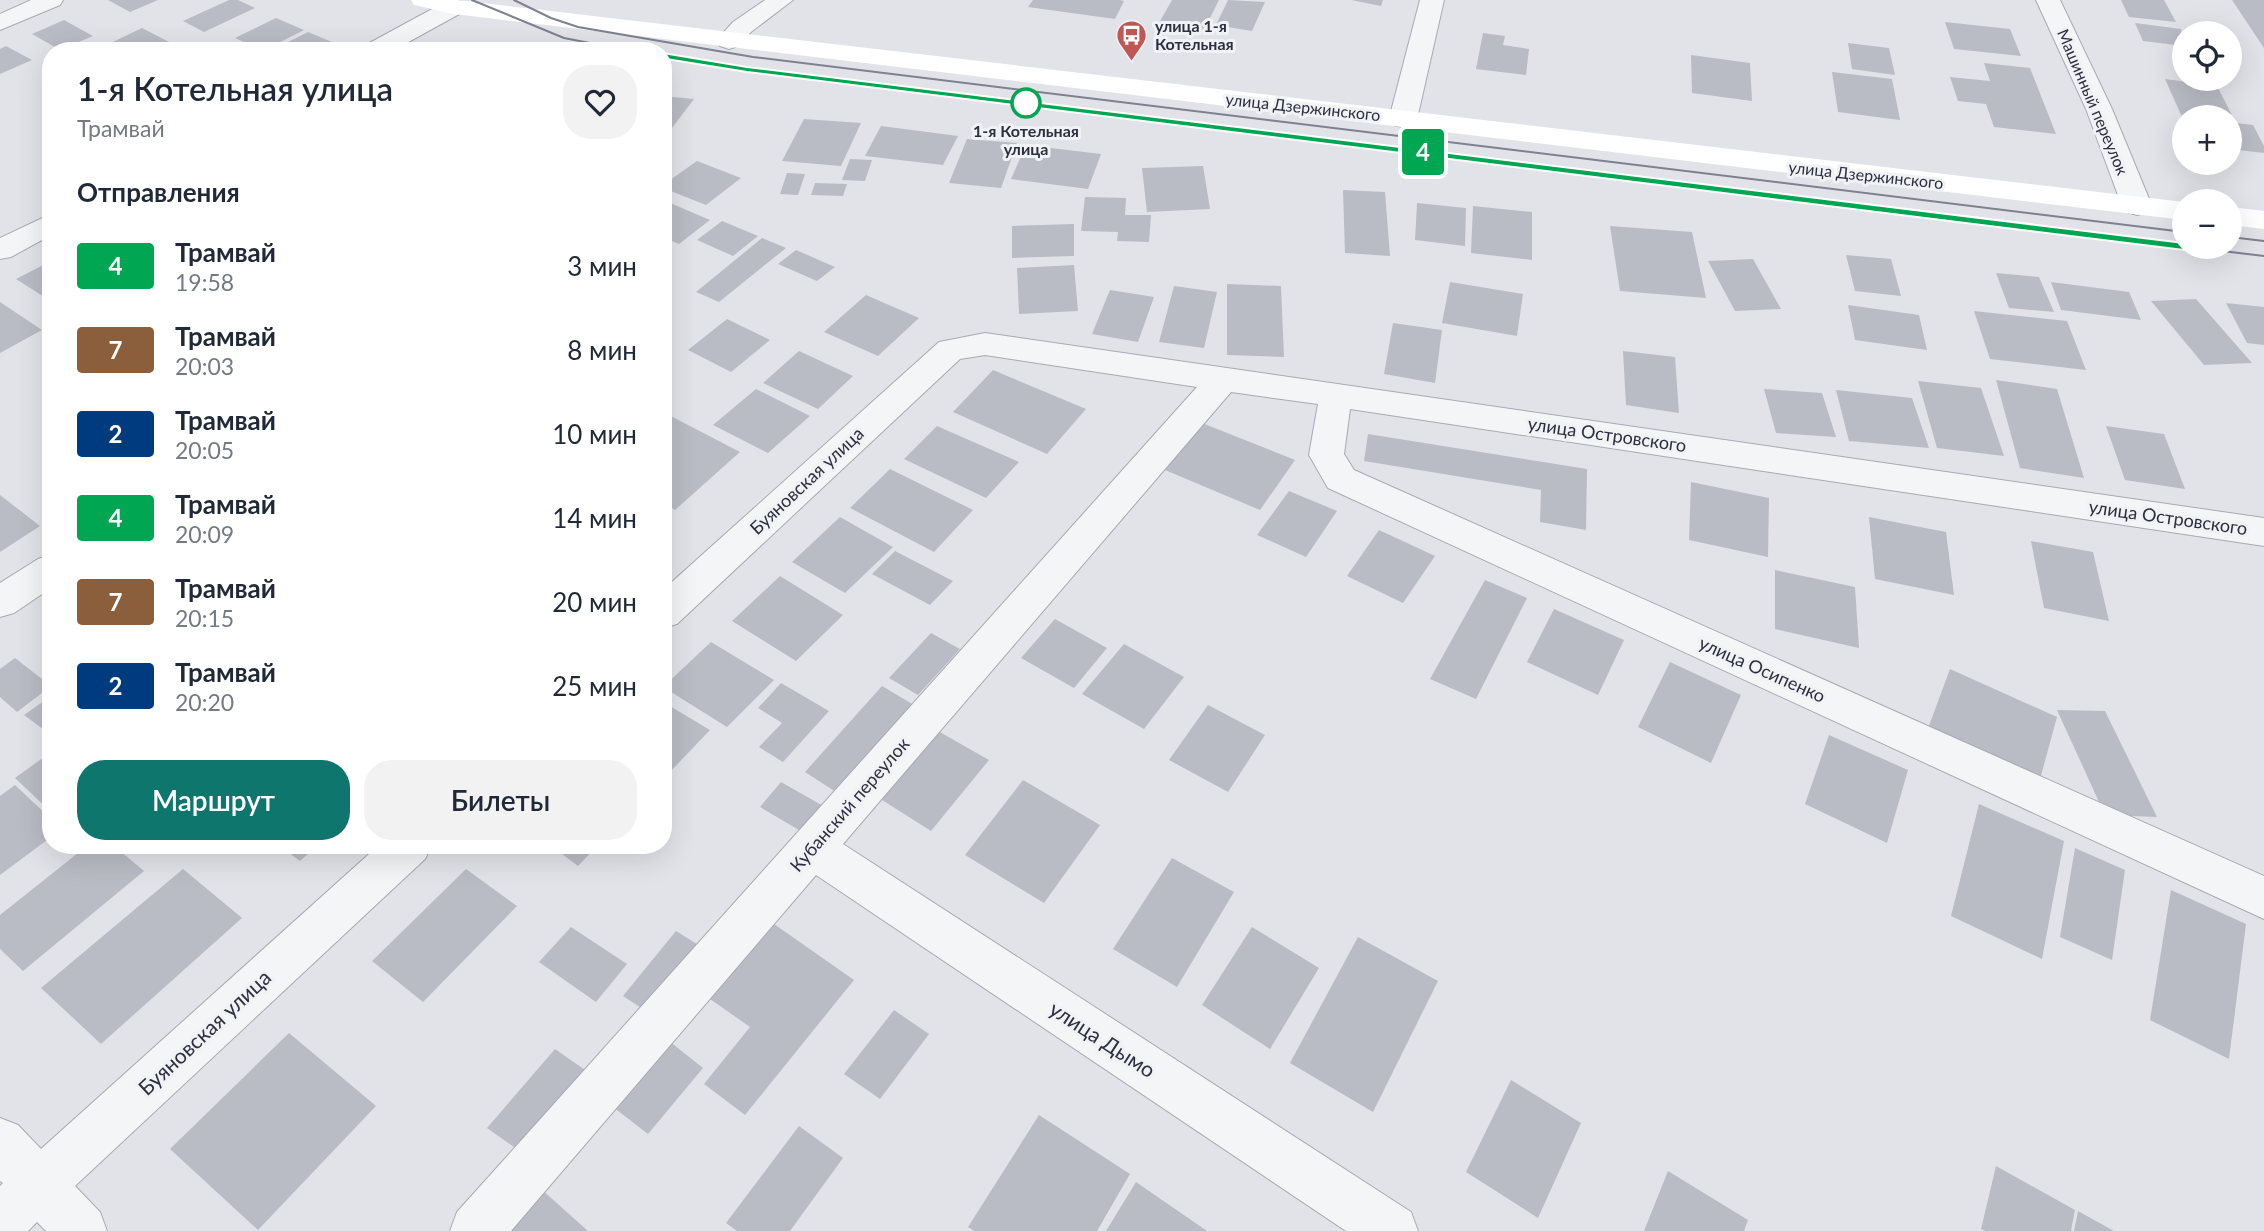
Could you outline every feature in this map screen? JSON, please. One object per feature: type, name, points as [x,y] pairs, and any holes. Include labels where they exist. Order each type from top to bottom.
[{"type":"main road","name":"улица Дзержинского","points":[[423,0],[454,7],[729,41],[2172,209]]},
{"type":"main road","points":[[2242,217],[2264,220]]},
{"type":"street","points":[[0,23],[51,0]]},
{"type":"street","points":[[729,41],[742,27],[781,0]]},
{"type":"street","points":[[1403,118],[1432,0]]},
{"type":"street","name":"Машинный переулок","points":[[2048,0],[2099,109],[2137,205]]},
{"type":"street","points":[[390,42],[454,7]]},
{"type":"street","points":[[0,250],[42,228]]},
{"type":"street","name":"улица Островского","points":[[950,350],[985,344],[2264,533]]},
{"type":"street","name":"Буяновская улица","points":[[672,605],[950,350]]},
{"type":"street","name":"Кубанский переулок","points":[[476,1231],[1223,379]]},
{"type":"street","name":"улица Осипенко","points":[[1336,395],[1326,455],[1341,479],[2264,898]]},
{"type":"street","points":[[0,602],[42,575]]},
{"type":"street","name":"улица Дымо","points":[[812,848],[1392,1231]]},
{"type":"street","name":"Буяновская улица","points":[[0,1221],[400,854]]},
{"type":"street","points":[[0,1143],[81,1231]]},
{"type":"building","points":[[108,0],[158,0],[130,12]]},
{"type":"building","points":[[229,0],[238,0],[255,8],[204,32],[183,21]]},
{"type":"building","points":[[1033,0],[1124,1],[1115,19],[1028,7]]},
{"type":"building","points":[[1172,0],[1219,0],[1204,30],[1159,23]]},
{"type":"building","points":[[1228,0],[1265,2],[1252,31],[1216,25]]},
{"type":"building","points":[[1351,0],[1383,0],[1381,6]]},
{"type":"building","points":[[2121,0],[2164,0],[2175,21],[2172,22],[2129,17]]},
{"type":"building","points":[[2232,0],[2264,0],[2264,48]]},
{"type":"building","points":[[276,18],[304,30],[281,42],[244,42],[235,38]]},
{"type":"building","points":[[64,20],[93,36],[79,42],[46,42],[32,34]]},
{"type":"building","points":[[1945,22],[2010,29],[2021,56],[1954,49]]},
{"type":"building","points":[[2135,23],[2172,28],[2172,45],[2143,41]]},
{"type":"building","points":[[142,28],[169,42],[113,42]]},
{"type":"building","points":[[308,32],[332,42],[288,42]]},
{"type":"building","points":[[1483,33],[1505,36],[1503,45],[1529,49],[1526,75],[1476,69]]},
{"type":"building","points":[[1848,43],[1889,48],[1895,75],[1852,69]]},
{"type":"building","points":[[6,46],[32,60],[0,74],[0,49]]},
{"type":"building","points":[[1691,55],[1750,63],[1752,101],[1692,93]]},
{"type":"building","points":[[1984,63],[2030,68],[2056,134],[1994,127],[1986,104],[1958,101],[1950,77],[1990,81]]},
{"type":"building","points":[[1832,72],[1892,79],[1900,120],[1838,112]]},
{"type":"building","points":[[2165,79],[2172,80],[2172,91],[2220,91],[2227,105],[2177,105]]},
{"type":"building","points":[[672,97],[694,99],[672,128]]},
{"type":"building","points":[[804,119],[861,123],[841,166],[782,161]]},
{"type":"building","points":[[2242,124],[2253,125],[2264,146],[2264,153],[2242,150]]},
{"type":"building","points":[[881,126],[958,136],[943,165],[865,156]]},
{"type":"building","points":[[967,139],[1017,143],[1001,188],[949,183]]},
{"type":"building","points":[[1026,145],[1101,154],[1088,189],[1011,179]]},
{"type":"building","points":[[850,159],[872,160],[865,181],[842,180]]},
{"type":"building","points":[[697,161],[741,178],[706,205],[672,192],[672,179]]},
{"type":"building","points":[[1203,166],[1210,209],[1147,212],[1142,168]]},
{"type":"building","points":[[787,173],[805,174],[798,195],[780,194]]},
{"type":"building","points":[[815,183],[847,184],[843,196],[811,195]]},
{"type":"building","points":[[1343,190],[1385,192],[1390,256],[1345,253]]},
{"type":"building","points":[[1085,197],[1126,198],[1125,215],[1151,215],[1149,242],[1117,241],[1118,232],[1081,231]]},
{"type":"building","points":[[1417,203],[1466,208],[1465,246],[1415,240]]},
{"type":"building","points":[[672,204],[710,220],[679,244],[672,241]]},
{"type":"building","points":[[1473,206],[1532,212],[1532,260],[1471,253]]},
{"type":"building","points":[[722,221],[758,236],[733,256],[697,240]]},
{"type":"building","points":[[1074,224],[1074,256],[1012,258],[1012,226]]},
{"type":"building","points":[[1610,226],[1692,232],[1706,298],[1620,291]]},
{"type":"building","points":[[762,238],[786,248],[719,302],[696,292]]},
{"type":"building","points":[[796,250],[835,267],[817,281],[778,264]]},
{"type":"building","points":[[1846,255],[1891,259],[1901,296],[1855,291]]},
{"type":"building","points":[[1753,259],[1781,309],[1735,311],[1708,261]]},
{"type":"building","points":[[1074,265],[1078,311],[1019,314],[1017,268]]},
{"type":"building","points":[[42,266],[42,296],[16,279]]},
{"type":"building","points":[[1996,273],[2039,277],[2054,312],[2009,308]]},
{"type":"building","points":[[1450,282],[1523,294],[1517,336],[1442,323]]},
{"type":"building","points":[[2051,282],[2129,292],[2141,320],[2061,310]]},
{"type":"building","points":[[1227,284],[1281,286],[1284,357],[1227,355]]},
{"type":"building","points":[[1174,286],[1217,292],[1204,348],[1159,342]]},
{"type":"building","points":[[1110,290],[1154,297],[1138,342],[1092,334]]},
{"type":"building","points":[[866,295],[919,318],[878,356],[824,332]]},
{"type":"building","points":[[2196,299],[2252,363],[2204,365],[2151,301]]},
{"type":"building","points":[[0,302],[42,330],[0,353]]},
{"type":"building","points":[[2226,303],[2264,307],[2264,345],[2247,343]]},
{"type":"building","points":[[1848,305],[1919,315],[1927,350],[1855,340]]},
{"type":"building","points":[[1974,311],[2067,321],[2086,370],[1990,359]]},
{"type":"building","points":[[727,319],[770,340],[731,372],[688,350]]},
{"type":"building","points":[[1393,323],[1442,330],[1435,383],[1384,374]]},
{"type":"building","points":[[799,351],[853,376],[818,409],[763,383]]},
{"type":"building","points":[[1623,351],[1675,357],[1679,413],[1626,405]]},
{"type":"building","points":[[993,370],[1086,409],[1047,454],[953,412]]},
{"type":"building","points":[[1996,380],[2057,389],[2084,478],[2020,468]]},
{"type":"building","points":[[1918,381],[1981,388],[2004,456],[1937,448]]},
{"type":"building","points":[[756,389],[810,416],[768,453],[713,425]]},
{"type":"building","points":[[1764,389],[1822,393],[1836,437],[1776,433]]},
{"type":"building","points":[[1836,390],[1912,398],[1929,448],[1849,441]]},
{"type":"building","points":[[672,417],[740,452],[675,510],[672,508]]},
{"type":"building","points":[[1202,423],[1295,460],[1260,510],[1165,470]]},
{"type":"building","points":[[937,426],[1019,462],[986,498],[904,459]]},
{"type":"building","points":[[2106,426],[2164,434],[2185,489],[2125,480]]},
{"type":"building","points":[[1368,434],[1587,469],[1586,530],[1540,522],[1541,490],[1364,461]]},
{"type":"building","points":[[890,469],[973,510],[934,552],[850,508]]},
{"type":"building","points":[[1691,482],[1769,498],[1768,557],[1689,540]]},
{"type":"building","points":[[1289,491],[1337,511],[1306,557],[1257,535]]},
{"type":"building","points":[[0,495],[40,526],[0,552]]},
{"type":"building","points":[[840,517],[893,547],[845,593],[792,562]]},
{"type":"building","points":[[1869,517],[1946,532],[1954,595],[1875,579]]},
{"type":"building","points":[[1379,530],[1435,556],[1403,603],[1347,576]]},
{"type":"building","points":[[2031,541],[2093,552],[2109,621],[2044,608]]},
{"type":"building","points":[[895,551],[953,581],[930,605],[872,574]]},
{"type":"building","points":[[1775,570],[1855,587],[1859,648],[1775,629]]},
{"type":"building","points":[[780,576],[843,615],[796,661],[732,621]]},
{"type":"building","points":[[1485,580],[1527,598],[1476,699],[1430,679]]},
{"type":"building","points":[[1554,609],[1624,640],[1598,695],[1527,662]]},
{"type":"building","points":[[1055,619],[1107,648],[1074,688],[1021,658]]},
{"type":"building","points":[[931,633],[960,649],[918,695],[889,678]]},
{"type":"building","points":[[711,642],[774,680],[727,727],[672,693],[672,679]]},
{"type":"building","points":[[1124,644],[1184,677],[1144,729],[1082,694]]},
{"type":"building","points":[[15,658],[42,679],[42,693],[17,712],[0,697],[0,669]]},
{"type":"building","points":[[1670,662],[1741,695],[1711,763],[1638,727]]},
{"type":"building","points":[[1950,669],[2057,717],[2039,783],[1927,731]]},
{"type":"building","points":[[781,683],[829,711],[783,762],[759,747],[782,723],[758,708]]},
{"type":"building","points":[[882,686],[914,705],[836,792],[805,772]]},
{"type":"building","points":[[42,702],[42,728],[24,715]]},
{"type":"building","points":[[1208,705],[1265,735],[1228,792],[1169,760]]},
{"type":"building","points":[[672,707],[710,730],[672,770]]},
{"type":"building","points":[[2057,710],[2105,711],[2157,817],[2105,815]]},
{"type":"building","points":[[938,731],[989,760],[931,831],[879,798]]},
{"type":"building","points":[[1829,735],[1908,770],[1887,843],[1805,804]]},
{"type":"building","points":[[42,758],[42,804],[15,778]]},
{"type":"building","points":[[1023,780],[1100,825],[1044,903],[965,855]]},
{"type":"building","points":[[781,782],[825,807],[804,833],[760,807]]},
{"type":"building","points":[[15,785],[42,810],[42,844],[0,875],[0,796]]},
{"type":"building","points":[[1979,804],[2064,841],[2042,959],[1951,916]]},
{"type":"building","points":[[2075,848],[2125,870],[2112,960],[2060,937]]},
{"type":"building","points":[[77,854],[124,854],[144,871],[23,971],[0,949],[0,915]]},
{"type":"building","points":[[290,854],[308,854],[300,861]]},
{"type":"building","points":[[562,854],[589,854],[578,866]]},
{"type":"building","points":[[1172,858],[1234,892],[1177,987],[1113,949]]},
{"type":"building","points":[[183,869],[242,918],[101,1044],[41,988]]},
{"type":"building","points":[[466,869],[517,906],[423,1002],[372,961]]},
{"type":"building","points":[[2171,890],[2246,924],[2229,1059],[2150,1020]]},
{"type":"building","points":[[774,924],[854,980],[745,1115],[704,1084],[750,1027],[710,999]]},
{"type":"building","points":[[571,927],[627,964],[596,1002],[539,962]]},
{"type":"building","points":[[1252,927],[1319,968],[1270,1049],[1202,1005]]},
{"type":"building","points":[[676,931],[697,944],[643,1009],[623,996]]},
{"type":"building","points":[[1358,937],[1438,981],[1373,1112],[1290,1063]]},
{"type":"building","points":[[894,1010],[929,1034],[880,1099],[844,1074]]},
{"type":"building","points":[[289,1033],[376,1106],[258,1230],[170,1149]]},
{"type":"building","points":[[669,1041],[703,1068],[648,1134],[613,1107]]},
{"type":"building","points":[[555,1049],[588,1072],[521,1152],[487,1128]]},
{"type":"building","points":[[1511,1080],[1581,1123],[1538,1218],[1466,1172]]},
{"type":"building","points":[[1039,1115],[1130,1174],[1097,1231],[974,1231],[968,1227]]},
{"type":"building","points":[[799,1126],[843,1158],[790,1231],[737,1231],[726,1223]]},
{"type":"building","points":[[1996,1166],[2075,1210],[2071,1231],[1981,1229]]},
{"type":"building","points":[[1668,1171],[1748,1220],[1744,1231],[1644,1231]]},
{"type":"building","points":[[1136,1182],[1207,1231],[1106,1231]]},
{"type":"building","points":[[541,1189],[588,1231],[503,1231]]},
{"type":"building","points":[[2078,1211],[2114,1231],[2074,1231]]},
{"type":"tram line","points":[[472,0],[564,38],[585,42]]},
{"type":"tram line","points":[[514,0],[551,18],[578,27],[666,42]]},
{"type":"tram line","points":[[672,43],[753,57],[2172,231]]},
{"type":"tram line","points":[[672,57],[747,69],[2172,245]]},
{"type":"tram line","name":"4","points":[[672,57],[747,69],[2172,245]]},
{"type":"tram line","points":[[2242,238],[2264,241]]},
{"type":"tram line","points":[[2242,253],[2264,256]]},
{"type":"place","name":"улица 1-я Котельная","points":[[1132,62]]},
{"type":"place","name":"1-я Котельная улица","points":[[1026,103]]}]
